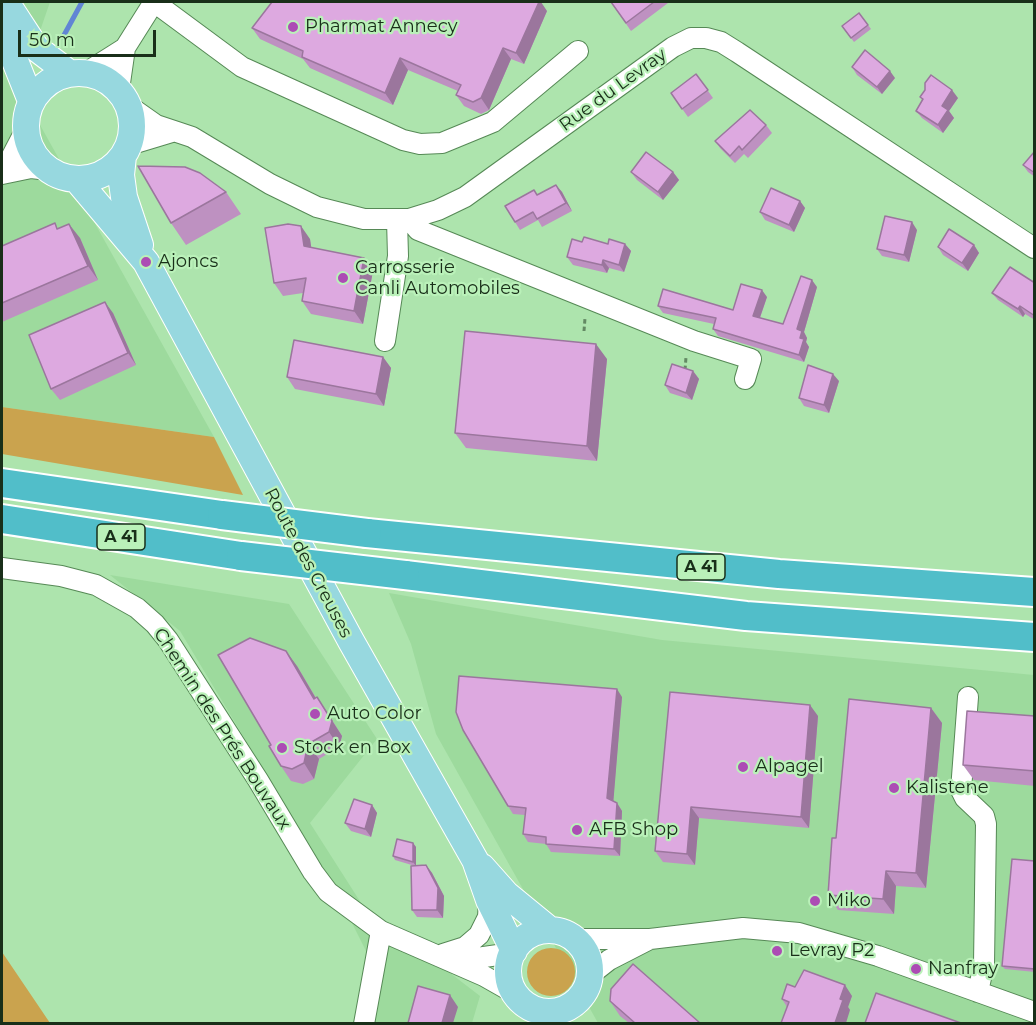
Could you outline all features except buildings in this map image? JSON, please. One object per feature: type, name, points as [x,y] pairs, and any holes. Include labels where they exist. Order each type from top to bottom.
[{"type":"highway","name":"A 41","points":[[2,483],[222,515],[368,533],[779,574],[1035,592]]},
{"type":"highway","name":"A 41","points":[[2,519],[241,556],[746,616],[1035,637]]},
{"type":"main road","points":[[6,2],[36,48],[78,72],[104,78],[124,98],[132,125],[126,150],[103,173],[77,180],[49,170],[37,160],[29,146],[25,131],[31,101],[40,88],[54,78],[78,72]]},
{"type":"main road","points":[[2,28],[31,101]]},
{"type":"main road","name":"Route des Creuses","points":[[126,150],[121,175],[124,197],[146,262],[351,641],[475,860],[489,900],[513,952]]},
{"type":"main road","name":"Route des Creuses","points":[[77,180],[146,262]]},
{"type":"main road","name":"Route des Creuses","points":[[475,860],[506,894],[550,930]]},
{"type":"main road","points":[[585,1023],[590,961],[584,949],[575,939],[563,932],[550,930],[529,935],[513,952],[508,966],[509,980],[514,993],[521,1001],[545,1017],[565,1009],[587,985]]},
{"type":"street","points":[[78,72],[125,48],[154,2],[243,67],[403,140],[420,144],[442,143],[493,122],[578,51]]},
{"type":"street","name":"Rue du Levray","points":[[124,98],[144,118],[172,132],[192,137],[270,184],[317,207],[364,219],[403,219],[438,210],[465,197],[672,47],[687,39],[701,37],[726,45],[1035,248]]},
{"type":"street","points":[[124,98],[125,48]]},
{"type":"street","points":[[2,173],[25,131]]},
{"type":"street","points":[[126,150],[172,132]]},
{"type":"street","points":[[2,173],[31,168],[49,170]]},
{"type":"street","points":[[385,340],[403,219],[418,230],[694,341],[751,359],[745,379]]},
{"type":"street","name":"Chemin des Prés Bouvaux","points":[[2,568],[62,576],[96,585],[137,608],[155,624],[252,770],[313,872],[339,902],[381,931],[410,945]]},
{"type":"street","points":[[968,697],[961,790],[965,798],[984,816],[986,824],[984,964],[978,992]]},
{"type":"street","points":[[442,954],[465,947],[479,935],[488,916],[489,900]]},
{"type":"street","points":[[575,939],[626,943],[743,928],[799,933],[837,943],[1035,1012]]},
{"type":"street","points":[[364,1023],[381,931]]},
{"type":"street","points":[[587,985],[626,943]]},
{"type":"street","points":[[410,945],[470,959],[513,952]]},
{"type":"street","points":[[410,945],[483,976],[514,993]]},
{"type":"shaded area","points":[[2,2],[50,2],[20,89],[214,437],[2,407]]},
{"type":"shaded area","points":[[2,407],[214,437],[243,495],[2,454]]},
{"type":"shaded area","points":[[110,575],[289,604],[377,739],[310,823],[363,906],[480,996],[472,1023],[355,1023],[367,953],[334,887],[180,631]]},
{"type":"shaded area","points":[[389,593],[662,640],[1034,675],[1034,1023],[598,1023],[436,734],[411,644]]},
{"type":"shaded area","points":[[551,948],[568,955],[575,972],[568,989],[551,996],[534,989],[527,972],[534,955]]},
{"type":"shaded area","points":[[2,952],[50,1023],[2,1023]]},
{"type":"waterway","points":[[63,37],[82,2]]},
{"type":"place","name":"Pharmat Annecy","points":[[293,27]]},
{"type":"place","name":"Ajoncs","points":[[146,262]]},
{"type":"place","name":"Carrosserie Canli Automobiles","points":[[343,278]]},
{"type":"place","name":"Auto Color","points":[[315,714]]},
{"type":"place","name":"Stock en Box","points":[[282,748]]},
{"type":"place","name":"Alpagel","points":[[743,767]]},
{"type":"place","name":"Kalistene","points":[[894,788]]},
{"type":"place","name":"AFB Shop","points":[[577,830]]},
{"type":"place","name":"Miko","points":[[815,901]]},
{"type":"place","name":"Levray P2","points":[[777,951]]},
{"type":"place","name":"Nanfray","points":[[916,969]]}]
